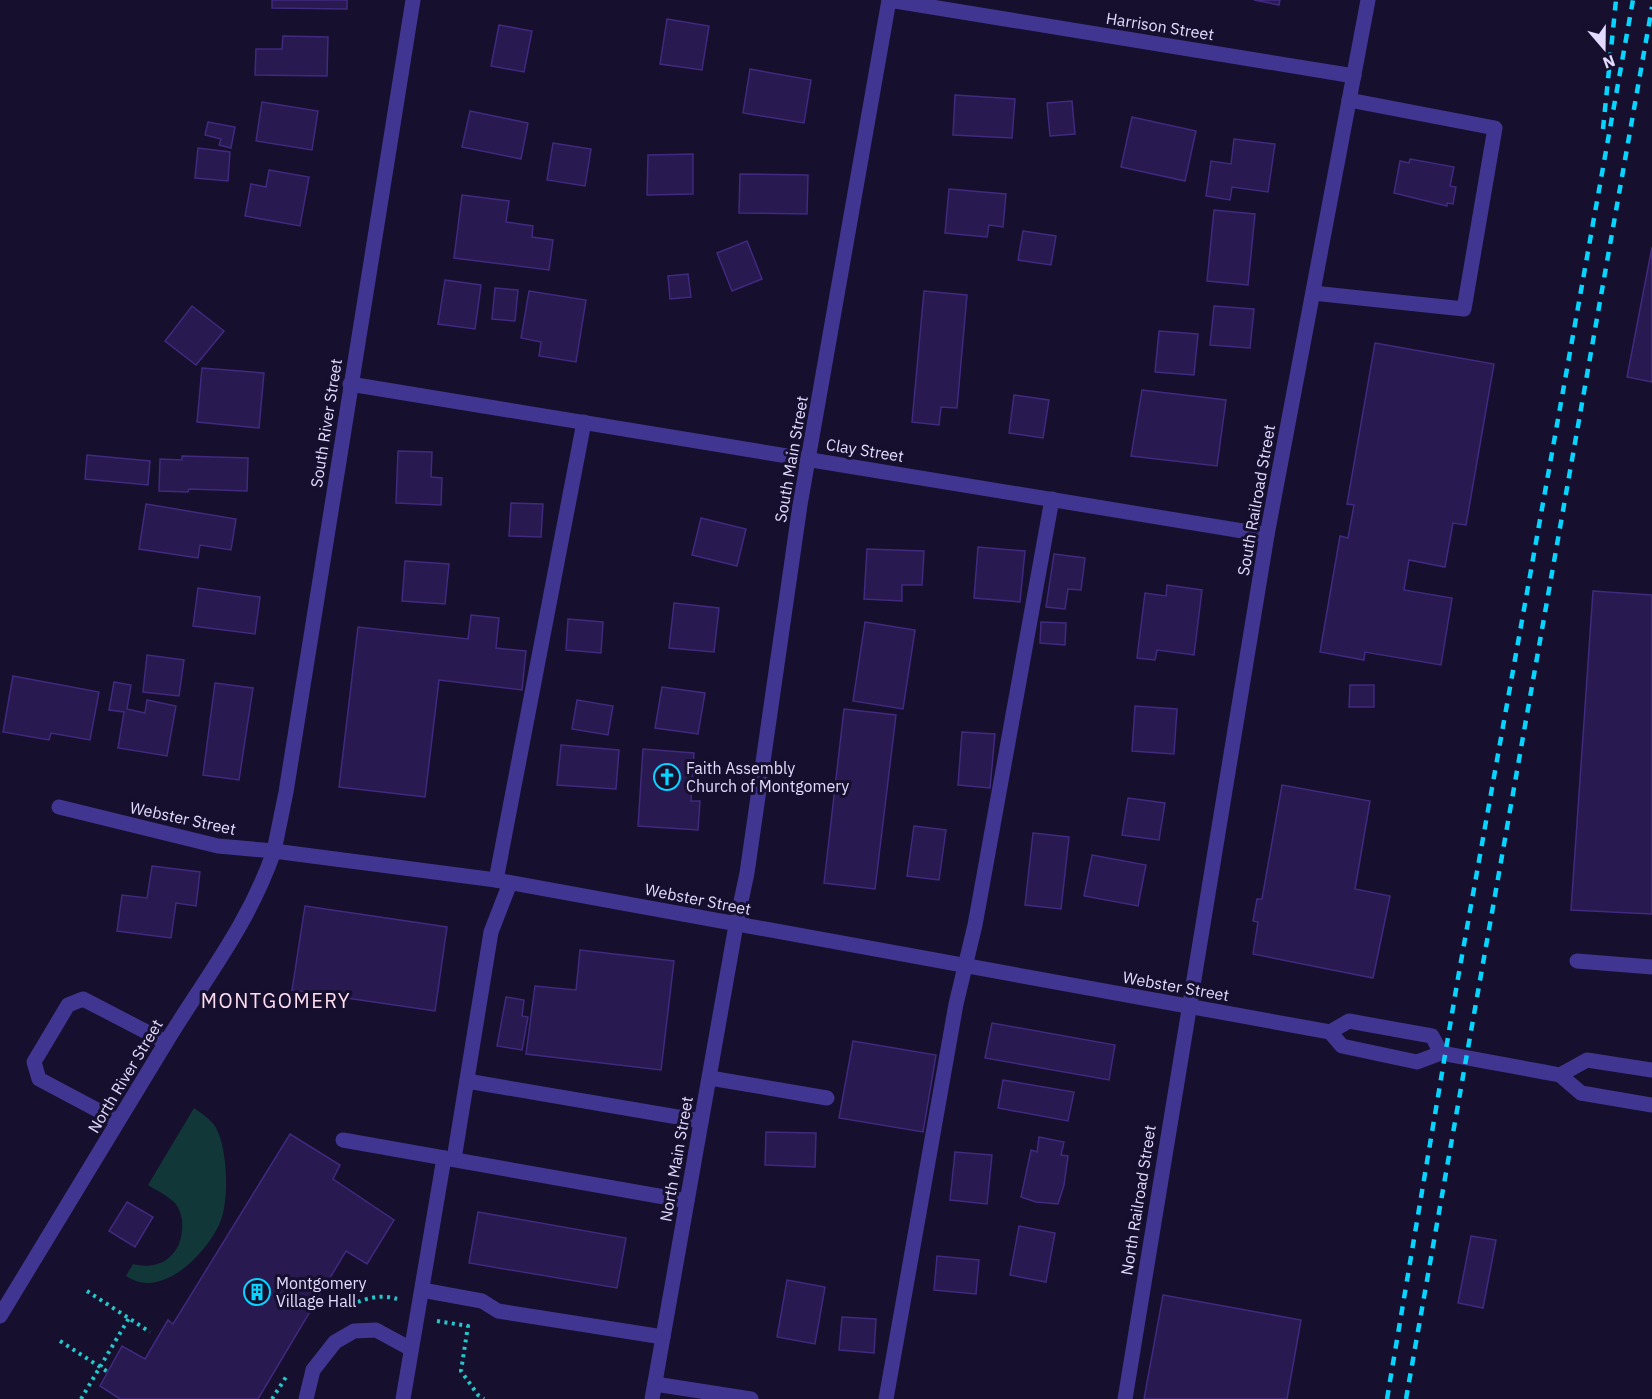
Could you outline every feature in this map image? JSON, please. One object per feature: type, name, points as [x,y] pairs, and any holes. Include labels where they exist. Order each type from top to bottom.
[{"type":"street","name":"South River Street","points":[[274,851],[286,792],[413,0]]},
{"type":"street","name":"Harrison Street","points":[[889,0],[1354,76]]},
{"type":"street","name":"South Main Street","points":[[736,925],[747,873],[809,459],[889,0]]},
{"type":"street","name":"South Railroad Street","points":[[1189,1007],[1268,535],[1368,0]]},
{"type":"street","points":[[1313,293],[1464,309],[1495,128],[1349,100]]},
{"type":"street","name":"Clay Street","points":[[350,384],[1268,535]]},
{"type":"street","points":[[403,1399],[422,1290],[467,1082],[491,932],[503,882],[584,423]]},
{"type":"street","points":[[886,1399],[964,966],[975,925],[1052,499]]},
{"type":"street","name":"Webster Street","points":[[59,807],[218,846],[329,856],[503,882],[1330,1032],[1342,1046],[1417,1062],[1441,1053],[1560,1075],[1581,1093],[1652,1105]]},
{"type":"street","name":"North River Street","points":[[0,1316],[166,1042],[240,930],[262,886],[274,851]]},
{"type":"street","name":"North Main Street","points":[[654,1392],[736,925]]},
{"type":"street","points":[[1576,961],[1652,967]]},
{"type":"street","points":[[118,1121],[39,1079],[34,1062],[68,1005],[83,999],[166,1042]]},
{"type":"street","name":"North Railroad Street","points":[[1125,1399],[1189,1007]]},
{"type":"street","points":[[1330,1032],[1349,1020],[1432,1036],[1441,1053]]},
{"type":"street","points":[[1560,1075],[1587,1060],[1652,1070]]},
{"type":"street","points":[[710,1078],[827,1098]]},
{"type":"street","points":[[467,1082],[701,1121]]},
{"type":"street","points":[[343,1140],[687,1201]]},
{"type":"street","points":[[422,1290],[482,1301],[498,1311],[663,1337]]},
{"type":"street","points":[[306,1399],[312,1370],[335,1342],[354,1331],[376,1330],[411,1349]]},
{"type":"street","points":[[654,1392],[751,1399]]},
{"type":"path","points":[[87,1291],[150,1332]]},
{"type":"path","points":[[81,1399],[129,1318]]},
{"type":"path","points":[[434,1320],[468,1326],[461,1371],[478,1395],[484,1399]]},
{"type":"path","points":[[60,1341],[108,1372]]},
{"type":"green space","points":[[194,1108],[215,1126],[223,1147],[226,1190],[223,1215],[203,1249],[180,1271],[167,1279],[153,1283],[139,1282],[126,1276],[133,1264],[144,1266],[163,1262],[176,1250],[180,1241],[182,1220],[178,1207],[169,1198],[148,1185]]},
{"type":"building","points":[[272,0],[347,0],[347,9],[272,8]]},
{"type":"building","points":[[1254,0],[1280,0],[1279,5]]},
{"type":"building","points":[[667,19],[709,26],[702,70],[660,64]]},
{"type":"building","points":[[499,25],[532,31],[524,72],[491,66]]},
{"type":"building","points":[[283,36],[328,37],[327,76],[255,75],[256,49],[282,49]]},
{"type":"building","points":[[750,69],[811,80],[804,123],[743,113]]},
{"type":"building","points":[[955,95],[1015,99],[1012,138],[953,135]]},
{"type":"building","points":[[1072,101],[1075,134],[1050,136],[1047,103]]},
{"type":"building","points":[[262,102],[318,111],[312,150],[256,141]]},
{"type":"building","points":[[470,111],[528,123],[521,159],[462,147]]},
{"type":"building","points":[[1132,117],[1196,131],[1185,181],[1121,167]]},
{"type":"building","points":[[208,122],[235,127],[231,148],[219,145],[221,139],[205,135]]},
{"type":"building","points":[[1234,139],[1275,144],[1268,192],[1232,187],[1230,200],[1206,196],[1211,161],[1231,164]]},
{"type":"building","points":[[553,143],[591,149],[585,186],[547,180]]},
{"type":"building","points":[[198,148],[230,152],[228,181],[195,178]]},
{"type":"building","points":[[693,154],[693,194],[647,195],[648,155]]},
{"type":"building","points":[[1410,159],[1454,167],[1450,186],[1456,187],[1453,204],[1447,203],[1447,206],[1394,193],[1400,161],[1409,163]]},
{"type":"building","points":[[269,170],[309,177],[300,226],[245,216],[251,184],[266,187]]},
{"type":"building","points":[[740,174],[808,175],[807,214],[739,213]]},
{"type":"building","points":[[949,189],[1006,194],[1003,227],[989,225],[987,237],[945,233]]},
{"type":"building","points":[[462,195],[509,201],[506,222],[533,226],[532,237],[553,240],[549,270],[454,258]]},
{"type":"building","points":[[1214,210],[1255,214],[1248,285],[1207,281]]},
{"type":"building","points":[[1023,231],[1056,236],[1051,265],[1018,260]]},
{"type":"building","points":[[747,241],[762,279],[732,291],[717,253]]},
{"type":"building","points":[[1652,247],[1652,382],[1627,377]]},
{"type":"building","points":[[688,274],[691,297],[670,299],[668,276]]},
{"type":"building","points":[[445,280],[481,285],[475,329],[438,324]]},
{"type":"building","points":[[495,288],[518,290],[515,321],[492,319]]},
{"type":"building","points":[[529,291],[586,300],[576,362],[539,356],[541,342],[521,338]]},
{"type":"building","points":[[924,291],[967,295],[957,408],[941,407],[939,425],[912,422]]},
{"type":"building","points":[[192,306],[224,331],[196,365],[165,341]]},
{"type":"building","points":[[1214,306],[1254,309],[1250,348],[1210,345]]},
{"type":"building","points":[[1159,331],[1198,334],[1194,375],[1155,372]]},
{"type":"building","points":[[1375,343],[1494,364],[1466,525],[1453,523],[1445,567],[1409,560],[1404,590],[1452,598],[1441,665],[1365,652],[1364,660],[1320,652],[1340,536],[1348,538],[1354,505],[1347,504]]},
{"type":"building","points":[[202,368],[264,373],[259,428],[197,422]]},
{"type":"building","points":[[1142,390],[1226,400],[1217,466],[1131,456]]},
{"type":"building","points":[[1014,395],[1049,400],[1043,438],[1009,433]]},
{"type":"building","points":[[398,451],[432,452],[431,477],[442,478],[441,505],[396,503]]},
{"type":"building","points":[[87,455],[150,461],[148,485],[85,479]]},
{"type":"building","points":[[182,456],[248,458],[247,491],[189,489],[188,492],[159,491],[160,459],[182,460]]},
{"type":"building","points":[[511,503],[543,504],[541,537],[509,536]]},
{"type":"building","points":[[146,504],[236,519],[231,550],[200,545],[198,558],[139,549]]},
{"type":"building","points":[[701,518],[746,529],[737,566],[692,555]]},
{"type":"building","points":[[978,547],[1025,551],[1020,602],[974,598]]},
{"type":"building","points":[[867,549],[924,551],[922,585],[902,585],[902,601],[864,599]]},
{"type":"building","points":[[1054,554],[1085,558],[1081,590],[1068,589],[1065,609],[1046,607]]},
{"type":"building","points":[[405,561],[449,564],[445,604],[402,601]]},
{"type":"building","points":[[1167,585],[1202,590],[1194,655],[1157,650],[1155,660],[1137,658],[1145,593],[1166,596]]},
{"type":"building","points":[[198,588],[260,597],[255,634],[193,626]]},
{"type":"building","points":[[1593,591],[1652,595],[1652,914],[1571,910]]},
{"type":"building","points":[[674,603],[719,608],[714,652],[669,648]]},
{"type":"building","points":[[471,615],[499,618],[496,648],[526,651],[522,690],[439,680],[425,797],[339,787],[358,627],[468,639]]},
{"type":"building","points":[[568,619],[603,622],[601,653],[566,650]]},
{"type":"building","points":[[865,622],[915,630],[903,709],[853,701]]},
{"type":"building","points":[[1041,622],[1066,623],[1065,645],[1040,643]]},
{"type":"building","points":[[147,655],[184,660],[179,696],[143,692]]},
{"type":"building","points":[[13,676],[99,692],[90,740],[51,733],[49,740],[3,732]]},
{"type":"building","points":[[114,682],[131,685],[127,709],[145,713],[147,700],[176,706],[167,756],[118,748],[124,712],[109,710]]},
{"type":"building","points":[[215,683],[253,688],[239,780],[203,775]]},
{"type":"building","points":[[1350,685],[1374,685],[1374,707],[1349,707]]},
{"type":"building","points":[[662,687],[705,693],[698,734],[655,728]]},
{"type":"building","points":[[577,700],[613,706],[608,735],[572,729]]},
{"type":"building","points":[[1135,706],[1177,709],[1174,754],[1132,751]]},
{"type":"building","points":[[844,709],[896,715],[875,889],[824,883]]},
{"type":"building","points":[[962,732],[995,734],[990,788],[958,785]]},
{"type":"building","points":[[561,745],[619,750],[616,789],[557,785]]},
{"type":"building","name":"Faith Assembly Church of Montgomery","points":[[643,749],[694,753],[691,801],[700,801],[698,830],[638,826]]},
{"type":"building","points":[[1282,785],[1370,801],[1355,889],[1390,896],[1373,978],[1253,954],[1258,922],[1253,921],[1257,899],[1262,899]]},
{"type":"building","points":[[1128,798],[1165,803],[1159,840],[1122,835]]},
{"type":"building","points":[[914,826],[946,830],[939,880],[907,876]]},
{"type":"building","points":[[1033,833],[1069,837],[1061,909],[1025,905]]},
{"type":"building","points":[[1092,855],[1146,865],[1138,906],[1084,896]]},
{"type":"building","points":[[152,866],[200,872],[196,906],[176,903],[171,938],[117,931],[122,895],[147,898]]},
{"type":"building","points":[[305,906],[447,927],[435,1011],[292,990]]},
{"type":"building","points":[[580,950],[674,961],[661,1070],[526,1054],[535,986],[576,990]]},
{"type":"building","points":[[506,997],[524,1000],[522,1016],[528,1017],[522,1050],[497,1046]]},
{"type":"building","points":[[992,1023],[1115,1045],[1109,1080],[985,1058]]},
{"type":"building","points":[[853,1041],[936,1055],[923,1132],[839,1118]]},
{"type":"building","points":[[1003,1080],[1074,1092],[1068,1121],[998,1108]]},
{"type":"building","points":[[766,1132],[816,1133],[815,1167],[765,1165]]},
{"type":"building","name":"Montgomery Village Hall","points":[[290,1134],[340,1165],[333,1179],[394,1220],[367,1264],[346,1251],[258,1399],[120,1399],[100,1386],[122,1346],[145,1359],[168,1320],[173,1324]]},
{"type":"building","points":[[1039,1137],[1064,1142],[1061,1155],[1068,1156],[1064,1185],[1058,1204],[1036,1202],[1021,1197],[1031,1150],[1037,1152]]},
{"type":"building","points":[[955,1152],[992,1155],[987,1204],[950,1200]]},
{"type":"building","points":[[127,1202],[153,1217],[135,1247],[109,1231]]},
{"type":"building","points":[[478,1212],[626,1238],[617,1288],[469,1263]]},
{"type":"building","points":[[1019,1226],[1055,1233],[1046,1282],[1010,1275]]},
{"type":"building","points":[[1471,1236],[1496,1240],[1483,1308],[1458,1303]]},
{"type":"building","points":[[937,1256],[979,1260],[976,1294],[934,1290]]},
{"type":"building","points":[[787,1280],[825,1287],[815,1344],[777,1337]]},
{"type":"building","points":[[1163,1295],[1301,1320],[1287,1399],[1144,1399]]},
{"type":"building","points":[[842,1317],[876,1319],[874,1353],[839,1350]]},
{"type":"railway","points":[[1603,129],[1616,0]]},
{"type":"railway","points":[[1387,1399],[1458,978],[1633,0]]},
{"type":"railway","points":[[1406,1399],[1652,7]]},
{"type":"place","name":"Faith Assembly Church of Montgomery","points":[[667,777]]},
{"type":"place","name":"Montgomery Village Hall","points":[[257,1292]]},
{"type":"district","name":"MONTGOMERY","points":[[276,1000]]}]
